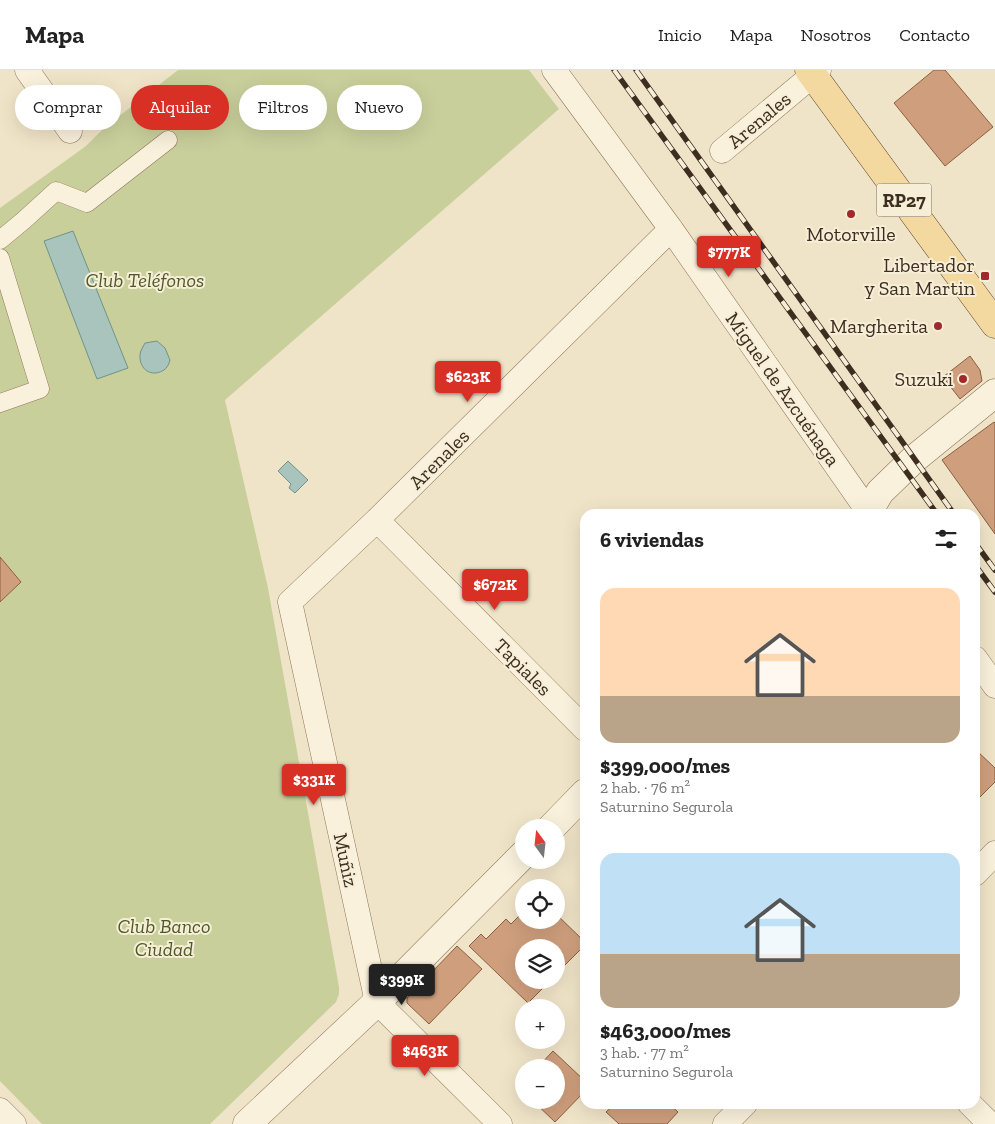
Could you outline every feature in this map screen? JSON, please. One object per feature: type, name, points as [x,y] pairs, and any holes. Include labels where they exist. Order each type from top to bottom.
[{"type":"main road","name":"RP27","points":[[814,72],[995,324]]},
{"type":"street","points":[[27,70],[70,132]]},
{"type":"street","name":"Miguel de Azcuénaga","points":[[554,70],[671,230],[866,509]]},
{"type":"street","name":"Arenales","points":[[722,150],[814,72]]},
{"type":"street","points":[[0,240],[56,191],[87,203],[168,140]]},
{"type":"street","name":"Arenales","points":[[290,602],[377,520],[671,230]]},
{"type":"street","points":[[0,258],[40,389],[0,403]]},
{"type":"street","points":[[871,509],[880,492],[914,459],[995,393]]},
{"type":"street","name":"Tapiales","points":[[377,520],[580,725]]},
{"type":"street","name":"Muñiz","points":[[290,602],[377,1002]]},
{"type":"street","points":[[980,665],[995,686]]},
{"type":"street","points":[[560,819],[580,798]]},
{"type":"street","points":[[980,869],[995,853]]},
{"type":"street","points":[[247,1124],[377,1002],[515,863]]},
{"type":"street","points":[[377,1002],[500,1124]]},
{"type":"street","points":[[725,1124],[740,1109]]},
{"type":"street","points":[[975,1109],[990,1124]]},
{"type":"street","points":[[0,1110],[14,1124]]},
{"type":"green space","points":[[178,70],[529,70],[559,109],[225,400],[268,588],[339,987],[336,1002],[210,1124],[42,1124],[0,1081],[0,208],[86,146],[102,130],[121,130],[121,115],[131,107],[131,130],[229,130],[229,85],[159,85]]},
{"type":"water","points":[[73,231],[128,368],[97,379],[44,241]]},
{"type":"water","points":[[157,341],[165,348],[170,360],[164,370],[155,373],[144,368],[140,360],[140,354],[145,343]]},
{"type":"water","points":[[288,461],[308,480],[295,493],[289,488],[291,484],[278,471]]},
{"type":"building","points":[[934,70],[945,70],[993,127],[945,166],[894,103]]},
{"type":"building","name":"Suzuki","points":[[970,356],[980,370],[982,381],[960,399],[943,377]]},
{"type":"building","points":[[995,423],[995,534],[980,513],[980,509],[977,509],[942,460]]},
{"type":"building","points":[[0,557],[21,582],[0,602]]},
{"type":"building","points":[[980,754],[995,768],[995,782],[980,797]]},
{"type":"building","points":[[506,919],[511,924],[515,920],[515,929],[565,929],[565,923],[580,937],[580,950],[565,965],[565,939],[515,939],[515,989],[542,989],[532,999],[524,999],[469,946],[481,934],[486,939]]},
{"type":"building","points":[[457,946],[482,969],[429,1024],[407,1003],[407,998]]},
{"type":"building","points":[[553,1051],[562,1059],[545,1059]]},
{"type":"building","points":[[565,1062],[580,1076],[580,1096],[555,1122],[541,1109],[565,1109]]},
{"type":"building","points":[[609,1109],[675,1109],[678,1112],[667,1124],[619,1124],[606,1112]]},
{"type":"railway","points":[[614,70],[933,509]]},
{"type":"railway","points":[[636,70],[950,509]]},
{"type":"railway","points":[[980,550],[995,570]]},
{"type":"railway","points":[[980,572],[995,592]]},
{"type":"place","name":"Motorville","points":[[851,214]]},
{"type":"place","name":"Libertador y San Martin","points":[[985,276]]},
{"type":"place","name":"Margherita","points":[[938,326]]},
{"type":"place","name":"Suzuki","points":[[963,379]]},
{"type":"park label","name":"Club Teléfonos","points":[[145,280]]},
{"type":"park label","name":"Club Banco Ciudad","points":[[164,938]]}]
